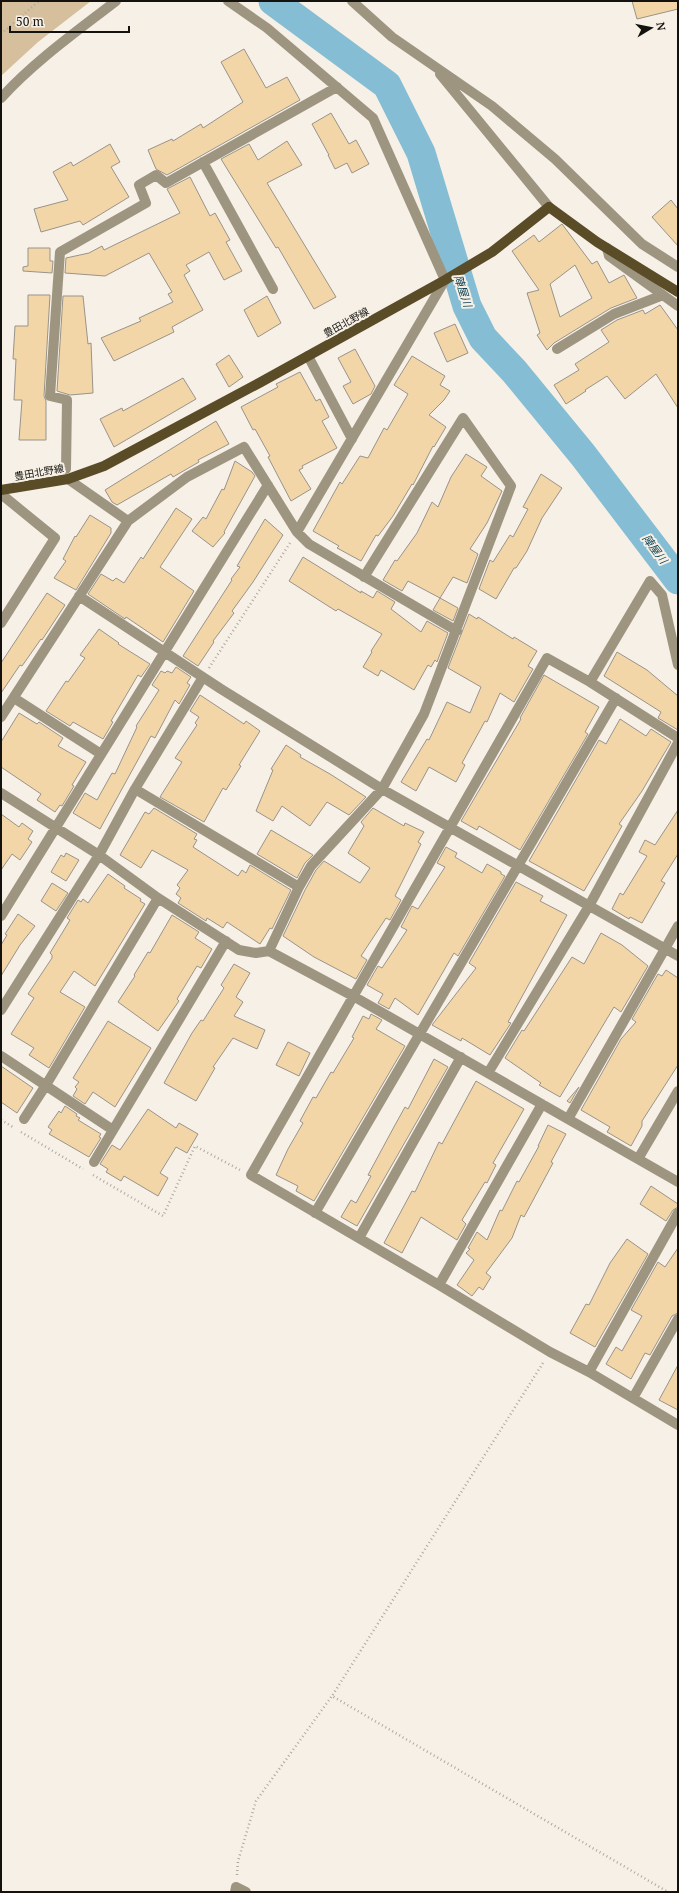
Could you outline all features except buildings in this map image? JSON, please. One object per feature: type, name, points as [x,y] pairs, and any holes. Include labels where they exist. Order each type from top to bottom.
[{"type":"main road","points":[[549,207],[607,248],[678,292]]},
{"type":"main road","name":"豊田北野線","points":[[1,490],[68,480],[104,466],[445,280],[492,252],[549,207]]},
{"type":"street","points":[[1,98],[19,79],[52,50],[116,1]]},
{"type":"street","points":[[228,1],[267,28],[373,118],[445,280],[297,532]]},
{"type":"street","points":[[352,1],[392,37],[492,106],[555,159],[642,244],[678,268]]},
{"type":"street","points":[[432,64],[549,207]]},
{"type":"street","points":[[66,469],[68,400],[50,396],[60,252],[146,204],[139,185],[156,175],[166,183],[337,87]]},
{"type":"street","points":[[204,162],[273,289]]},
{"type":"street","points":[[607,248],[609,256],[678,306]]},
{"type":"street","points":[[558,349],[614,314],[662,295]]},
{"type":"street","points":[[308,356],[352,439]]},
{"type":"street","points":[[269,952],[298,887],[311,866],[382,789],[424,714],[457,631],[511,486],[463,418],[364,577]]},
{"type":"street","points":[[1,717],[128,522],[187,477],[244,447],[297,532],[309,544],[457,631]]},
{"type":"street","points":[[68,480],[128,522]]},
{"type":"street","points":[[1,916],[268,485]]},
{"type":"street","points":[[1,494],[55,538],[1,622]]},
{"type":"street","points":[[590,682],[650,581],[662,595],[678,665]]},
{"type":"street","points":[[79,596],[203,677],[382,789],[678,956]]},
{"type":"street","points":[[678,738],[590,682],[546,658],[251,1175],[550,1352],[588,1372],[678,1425]]},
{"type":"street","points":[[1,1010],[99,855],[135,789],[203,677]]},
{"type":"street","points":[[14,698],[101,754]]},
{"type":"street","points":[[315,1212],[616,698]]},
{"type":"street","points":[[488,1073],[589,906],[678,743]]},
{"type":"street","points":[[135,789],[298,887]]},
{"type":"street","points":[[1,793],[99,855],[158,898],[239,950],[256,953],[269,952],[354,996],[678,1182]]},
{"type":"street","points":[[24,1119],[158,898]]},
{"type":"street","points":[[568,1119],[678,926]]},
{"type":"street","points":[[94,1162],[226,941]]},
{"type":"street","points":[[1,1056],[113,1130]]},
{"type":"street","points":[[359,1238],[461,1057]]},
{"type":"street","points":[[638,1159],[678,1091]]},
{"type":"street","points":[[439,1285],[542,1104]]},
{"type":"street","points":[[588,1372],[678,1213]]},
{"type":"street","points":[[633,1398],[678,1319]]},
{"type":"street","points":[[236,1890],[246,1892]]},
{"type":"path","points":[[1,34],[39,1]]},
{"type":"path","points":[[203,677],[297,532]]},
{"type":"path","points":[[1,1120],[14,1127]]},
{"type":"path","points":[[20,1131],[85,1170]]},
{"type":"path","points":[[92,1174],[163,1216],[195,1146],[251,1175]]},
{"type":"path","points":[[236,1890],[238,1860],[256,1801],[332,1696],[550,1352]]},
{"type":"path","points":[[332,1696],[668,1892]]},
{"type":"shaded area","points":[[1,1],[91,1],[38,42],[1,76]]},
{"type":"waterway","name":"陣屋川","points":[[273,1],[387,85],[421,153],[467,306],[483,338],[514,371],[583,455],[678,580]]}]
